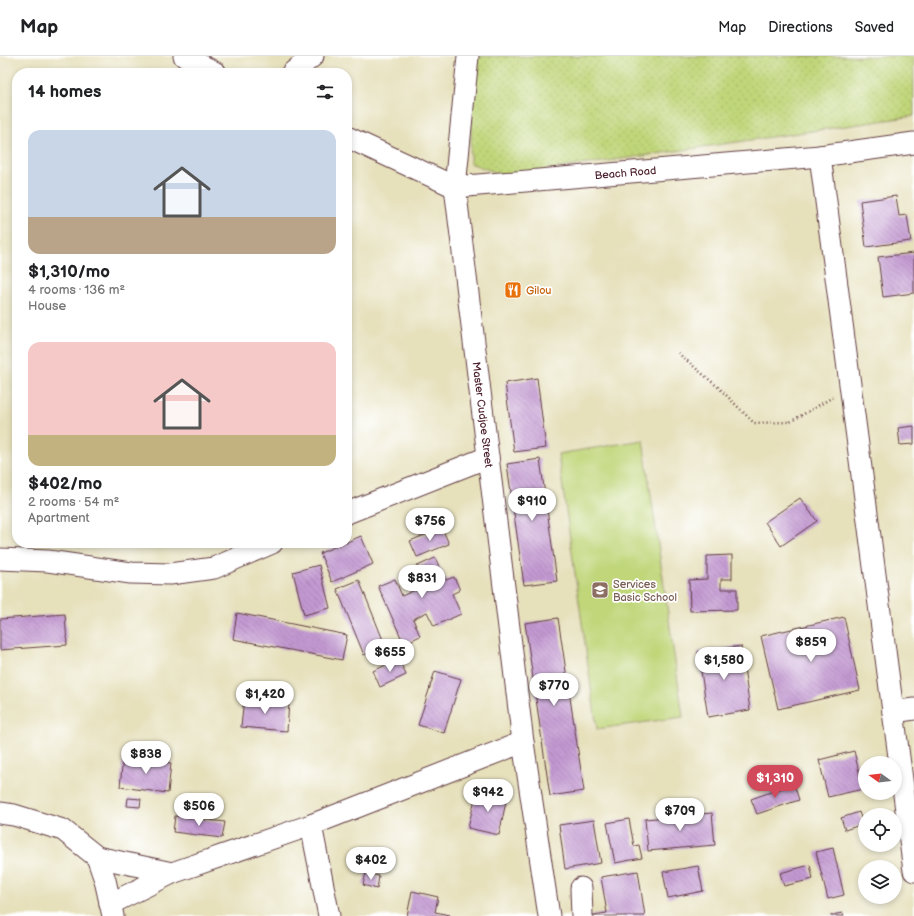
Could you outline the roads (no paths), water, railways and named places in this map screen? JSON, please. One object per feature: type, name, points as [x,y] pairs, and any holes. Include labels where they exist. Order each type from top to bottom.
[{"type":"street","points":[[184,56],[207,68]]},
{"type":"street","points":[[298,68],[313,56]]},
{"type":"street","name":"Master Cudjoe Street","points":[[468,56],[455,187],[523,742],[549,916]]},
{"type":"street","name":"Beach Road","points":[[352,139],[455,187],[820,156],[914,143]]},
{"type":"street","points":[[820,156],[914,871]]},
{"type":"street","points":[[352,511],[488,457]]},
{"type":"street","points":[[0,559],[48,561],[131,573],[170,574],[214,568],[260,548]]},
{"type":"street","points":[[893,712],[914,708]]},
{"type":"street","points":[[97,857],[105,880],[112,910],[172,873],[311,826],[523,742]]},
{"type":"street","points":[[0,814],[14,815],[63,830],[97,857],[172,873]]},
{"type":"street","points":[[311,826],[329,916]]},
{"type":"street","points":[[581,888],[582,916]]},
{"type":"place","name":"Gilou","points":[[513,290]]},
{"type":"place","name":"Services Basic School","points":[[600,590]]}]
